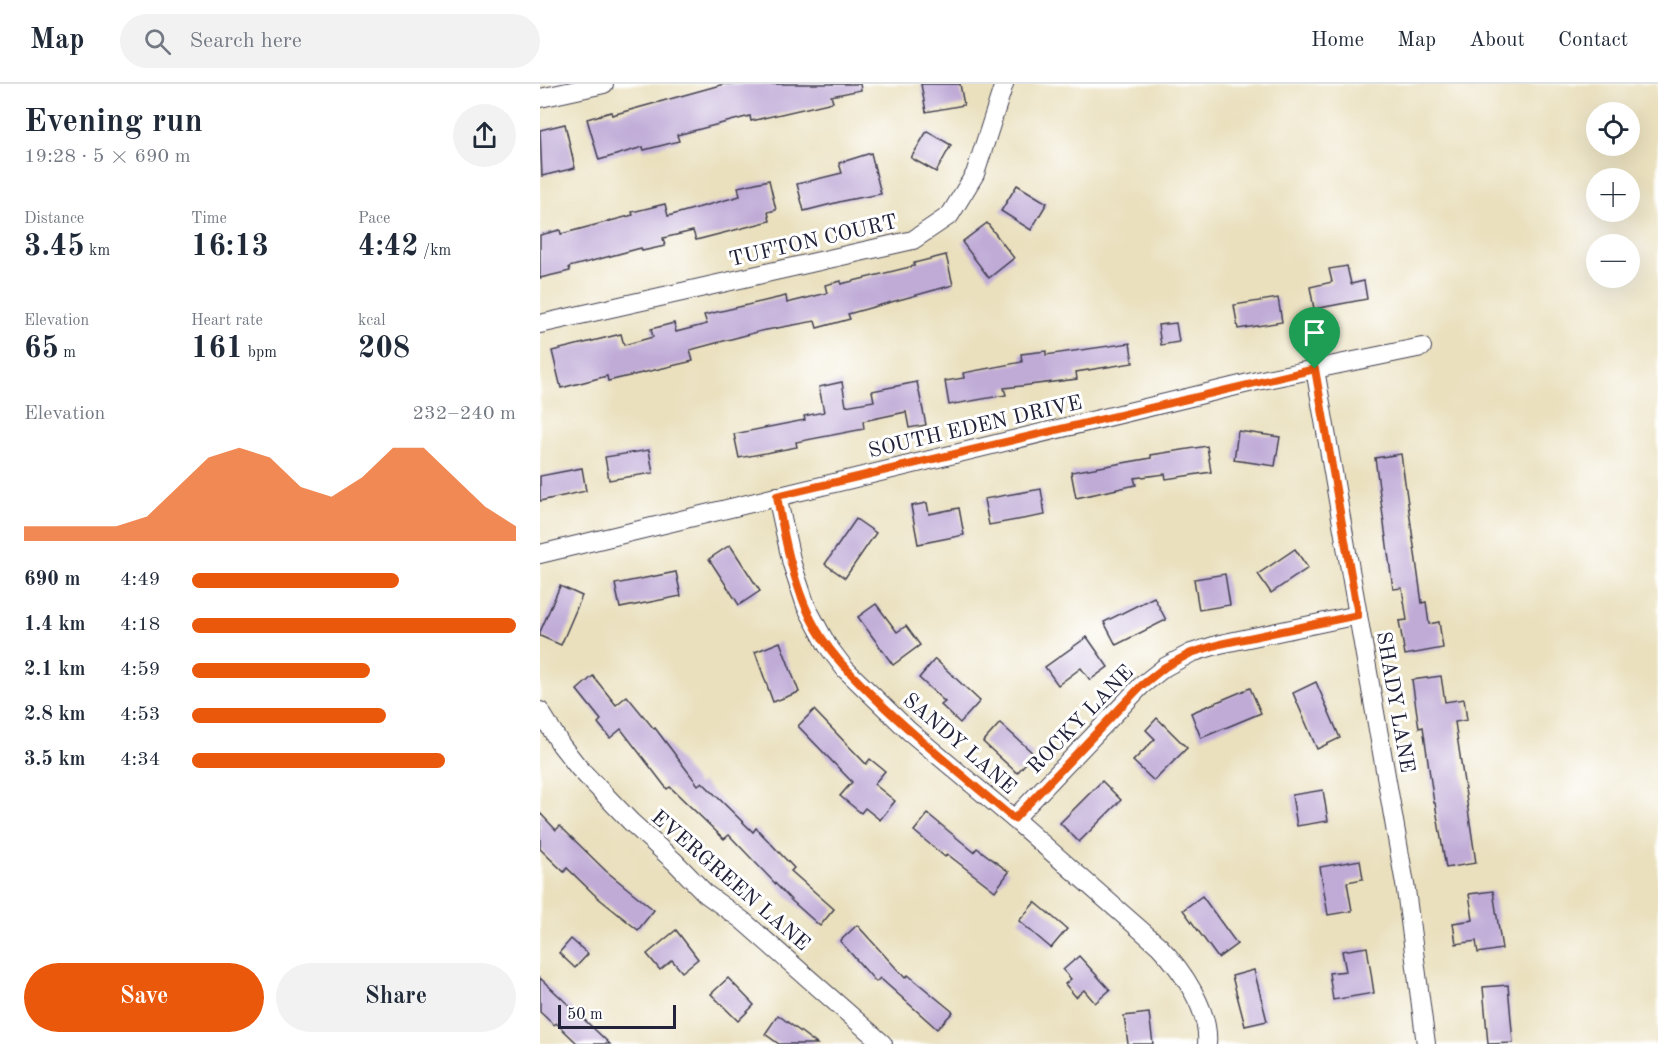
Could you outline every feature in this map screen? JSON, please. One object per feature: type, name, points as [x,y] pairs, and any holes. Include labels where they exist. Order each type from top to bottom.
[{"type":"street","points":[[540,98],[604,84]]},
{"type":"street","name":"TUFTON COURT","points":[[540,324],[913,240],[950,216],[975,174],[1004,84]]},
{"type":"street","name":"SOUTH EDEN DRIVE","points":[[540,554],[1315,369],[1422,347]]},
{"type":"street","name":"SHADY LANE","points":[[1315,369],[1406,890],[1426,1044]]},
{"type":"street","name":"SANDY LANE","points":[[777,496],[792,564],[806,606],[836,658],[909,731],[1160,946],[1182,975],[1200,1008],[1205,1022],[1207,1044]]},
{"type":"street","name":"ROCKY LANE","points":[[1014,819],[1141,686],[1165,667],[1191,653],[1220,644],[1358,615]]},
{"type":"street","name":"EVERGREEN LANE","points":[[540,711],[561,745],[579,768],[631,822],[706,894],[742,920],[883,1044]]},
{"type":"building","points":[[724,84],[860,84],[861,90],[831,96],[833,102],[751,121],[750,116],[677,135],[679,141],[644,150],[643,147],[599,160],[587,119],[611,112],[612,115]]},
{"type":"building","points":[[921,84],[960,84],[964,105],[926,112]]},
{"type":"building","points":[[565,124],[575,168],[542,176],[540,130]]},
{"type":"building","points":[[927,131],[951,145],[936,172],[911,158]]},
{"type":"building","points":[[871,153],[881,194],[804,211],[797,184],[842,173],[839,163]]},
{"type":"building","points":[[769,180],[776,210],[768,212],[770,221],[696,240],[693,231],[663,238],[665,246],[642,251],[641,248],[569,267],[570,271],[540,278],[540,235],[560,230],[561,234],[665,204],[668,216],[740,196],[738,187]]},
{"type":"building","points":[[1017,185],[1047,203],[1031,230],[1001,211]]},
{"type":"building","points":[[987,223],[1014,258],[989,278],[962,242]]},
{"type":"building","points":[[946,255],[953,285],[848,314],[850,319],[817,328],[815,321],[761,331],[690,350],[693,361],[608,381],[607,376],[561,388],[552,351],[621,334],[624,345],[653,337],[651,329],[674,323],[676,332],[707,324],[704,315],[786,296],[787,303],[827,293],[825,285],[841,281],[841,284],[914,266],[914,263]]},
{"type":"building","points":[[1347,266],[1351,284],[1364,281],[1367,299],[1314,309],[1310,287],[1332,282],[1329,269]]},
{"type":"building","points":[[1278,298],[1282,322],[1238,329],[1234,305]]},
{"type":"building","points":[[1176,323],[1179,342],[1161,345],[1158,325]]},
{"type":"building","points":[[1130,343],[1133,363],[1076,372],[1077,379],[1004,388],[1006,395],[949,405],[945,381],[964,378],[963,373],[1022,362],[1021,354],[1046,351],[1046,355]]},
{"type":"building","points":[[842,382],[846,406],[874,401],[872,391],[917,382],[926,425],[909,428],[906,412],[863,421],[864,429],[796,442],[797,447],[739,458],[734,434],[805,420],[804,416],[824,412],[819,387]]},
{"type":"building","points":[[1238,431],[1280,437],[1275,466],[1234,460]]},
{"type":"building","points":[[1207,446],[1211,472],[1166,479],[1165,474],[1134,478],[1136,485],[1076,498],[1071,472]]},
{"type":"building","points":[[649,450],[653,473],[609,480],[605,457]]},
{"type":"building","points":[[1401,454],[1422,603],[1426,602],[1429,624],[1439,622],[1443,648],[1405,655],[1399,621],[1407,620],[1402,588],[1393,589],[1375,458]]},
{"type":"building","points":[[582,468],[586,491],[540,501],[540,476]]},
{"type":"building","points":[[1041,489],[1045,515],[989,525],[984,499]]},
{"type":"building","points":[[927,503],[929,514],[959,508],[964,535],[918,544],[911,506]]},
{"type":"building","points":[[856,519],[876,533],[845,578],[825,564]]},
{"type":"building","points":[[730,545],[760,591],[739,605],[709,559]]},
{"type":"building","points":[[1295,549],[1308,568],[1271,593],[1258,574]]},
{"type":"building","points":[[676,572],[681,596],[620,608],[615,584]]},
{"type":"building","points":[[1225,574],[1230,605],[1199,610],[1194,579]]},
{"type":"building","points":[[560,586],[582,596],[561,645],[540,636]]},
{"type":"building","points":[[1154,597],[1166,620],[1116,645],[1104,622]]},
{"type":"building","points":[[876,604],[897,632],[906,626],[920,645],[893,665],[858,617]]},
{"type":"building","points":[[1087,637],[1108,667],[1090,680],[1081,668],[1058,685],[1045,667]]},
{"type":"building","points":[[780,642],[799,692],[773,702],[755,652]]},
{"type":"building","points":[[935,659],[980,701],[960,723],[941,705],[945,702],[919,678]]},
{"type":"building","points":[[593,676],[616,705],[627,696],[655,728],[698,785],[702,782],[753,832],[756,828],[794,868],[791,871],[834,909],[820,926],[792,901],[729,835],[724,839],[670,787],[667,789],[621,729],[610,738],[598,723],[601,720],[577,690]]},
{"type":"building","points":[[1441,676],[1445,702],[1464,699],[1467,720],[1455,722],[1476,863],[1446,868],[1423,727],[1419,728],[1412,680]]},
{"type":"building","points":[[1316,682],[1340,738],[1317,749],[1293,693]]},
{"type":"building","points":[[1250,688],[1261,713],[1201,738],[1191,713]]},
{"type":"building","points":[[814,710],[866,764],[870,759],[885,771],[874,784],[895,801],[880,820],[865,808],[861,813],[840,796],[852,782],[798,726]]},
{"type":"building","points":[[1157,718],[1187,748],[1154,781],[1133,761],[1155,739],[1146,730]]},
{"type":"building","points":[[1000,723],[1034,754],[1017,773],[983,742]]},
{"type":"building","points":[[1102,781],[1121,800],[1079,842],[1060,823]]},
{"type":"building","points":[[1323,790],[1328,821],[1297,826],[1292,795]]},
{"type":"building","points":[[540,813],[556,830],[560,826],[606,871],[654,910],[638,930],[597,897],[567,868],[564,872],[540,849]]},
{"type":"building","points":[[928,814],[974,852],[977,848],[1009,872],[995,891],[947,854],[945,857],[914,831]]},
{"type":"building","points":[[1360,860],[1363,879],[1347,882],[1352,911],[1328,915],[1320,867]]},
{"type":"building","points":[[1493,891],[1502,949],[1478,953],[1476,941],[1456,944],[1453,923],[1473,920],[1469,894]]},
{"type":"building","points":[[1202,896],[1237,944],[1218,958],[1183,910]]},
{"type":"building","points":[[1035,902],[1067,929],[1051,948],[1019,921]]},
{"type":"building","points":[[857,925],[905,978],[908,975],[953,1012],[937,1029],[880,978],[876,982],[840,941]]},
{"type":"building","points":[[676,930],[698,959],[682,972],[672,960],[660,970],[647,954]]},
{"type":"building","points":[[571,939],[588,954],[575,968],[559,953]]},
{"type":"building","points":[[1367,947],[1374,993],[1333,1000],[1329,973],[1346,971],[1342,951]]},
{"type":"building","points":[[1079,956],[1110,990],[1095,1003],[1084,990],[1076,997],[1065,984],[1071,979],[1063,970]]},
{"type":"building","points":[[1254,970],[1267,1021],[1245,1026],[1232,976]]},
{"type":"building","points":[[540,978],[610,1044],[578,1044],[556,1023],[554,1025],[540,1012]]},
{"type":"building","points":[[728,978],[754,1005],[738,1021],[711,994]]},
{"type":"building","points":[[1508,985],[1513,1043],[1488,1044],[1483,987]]},
{"type":"building","points":[[1149,1013],[1153,1044],[1128,1044],[1124,1016]]},
{"type":"building","points":[[778,1015],[817,1044],[779,1044],[765,1034]]},
{"type":"route","points":[[1315,369],[1358,615],[1220,644],[1191,653],[1165,667],[1141,686],[1014,819],[909,731],[845,669],[812,620],[792,564],[777,496],[1315,369]]}]
